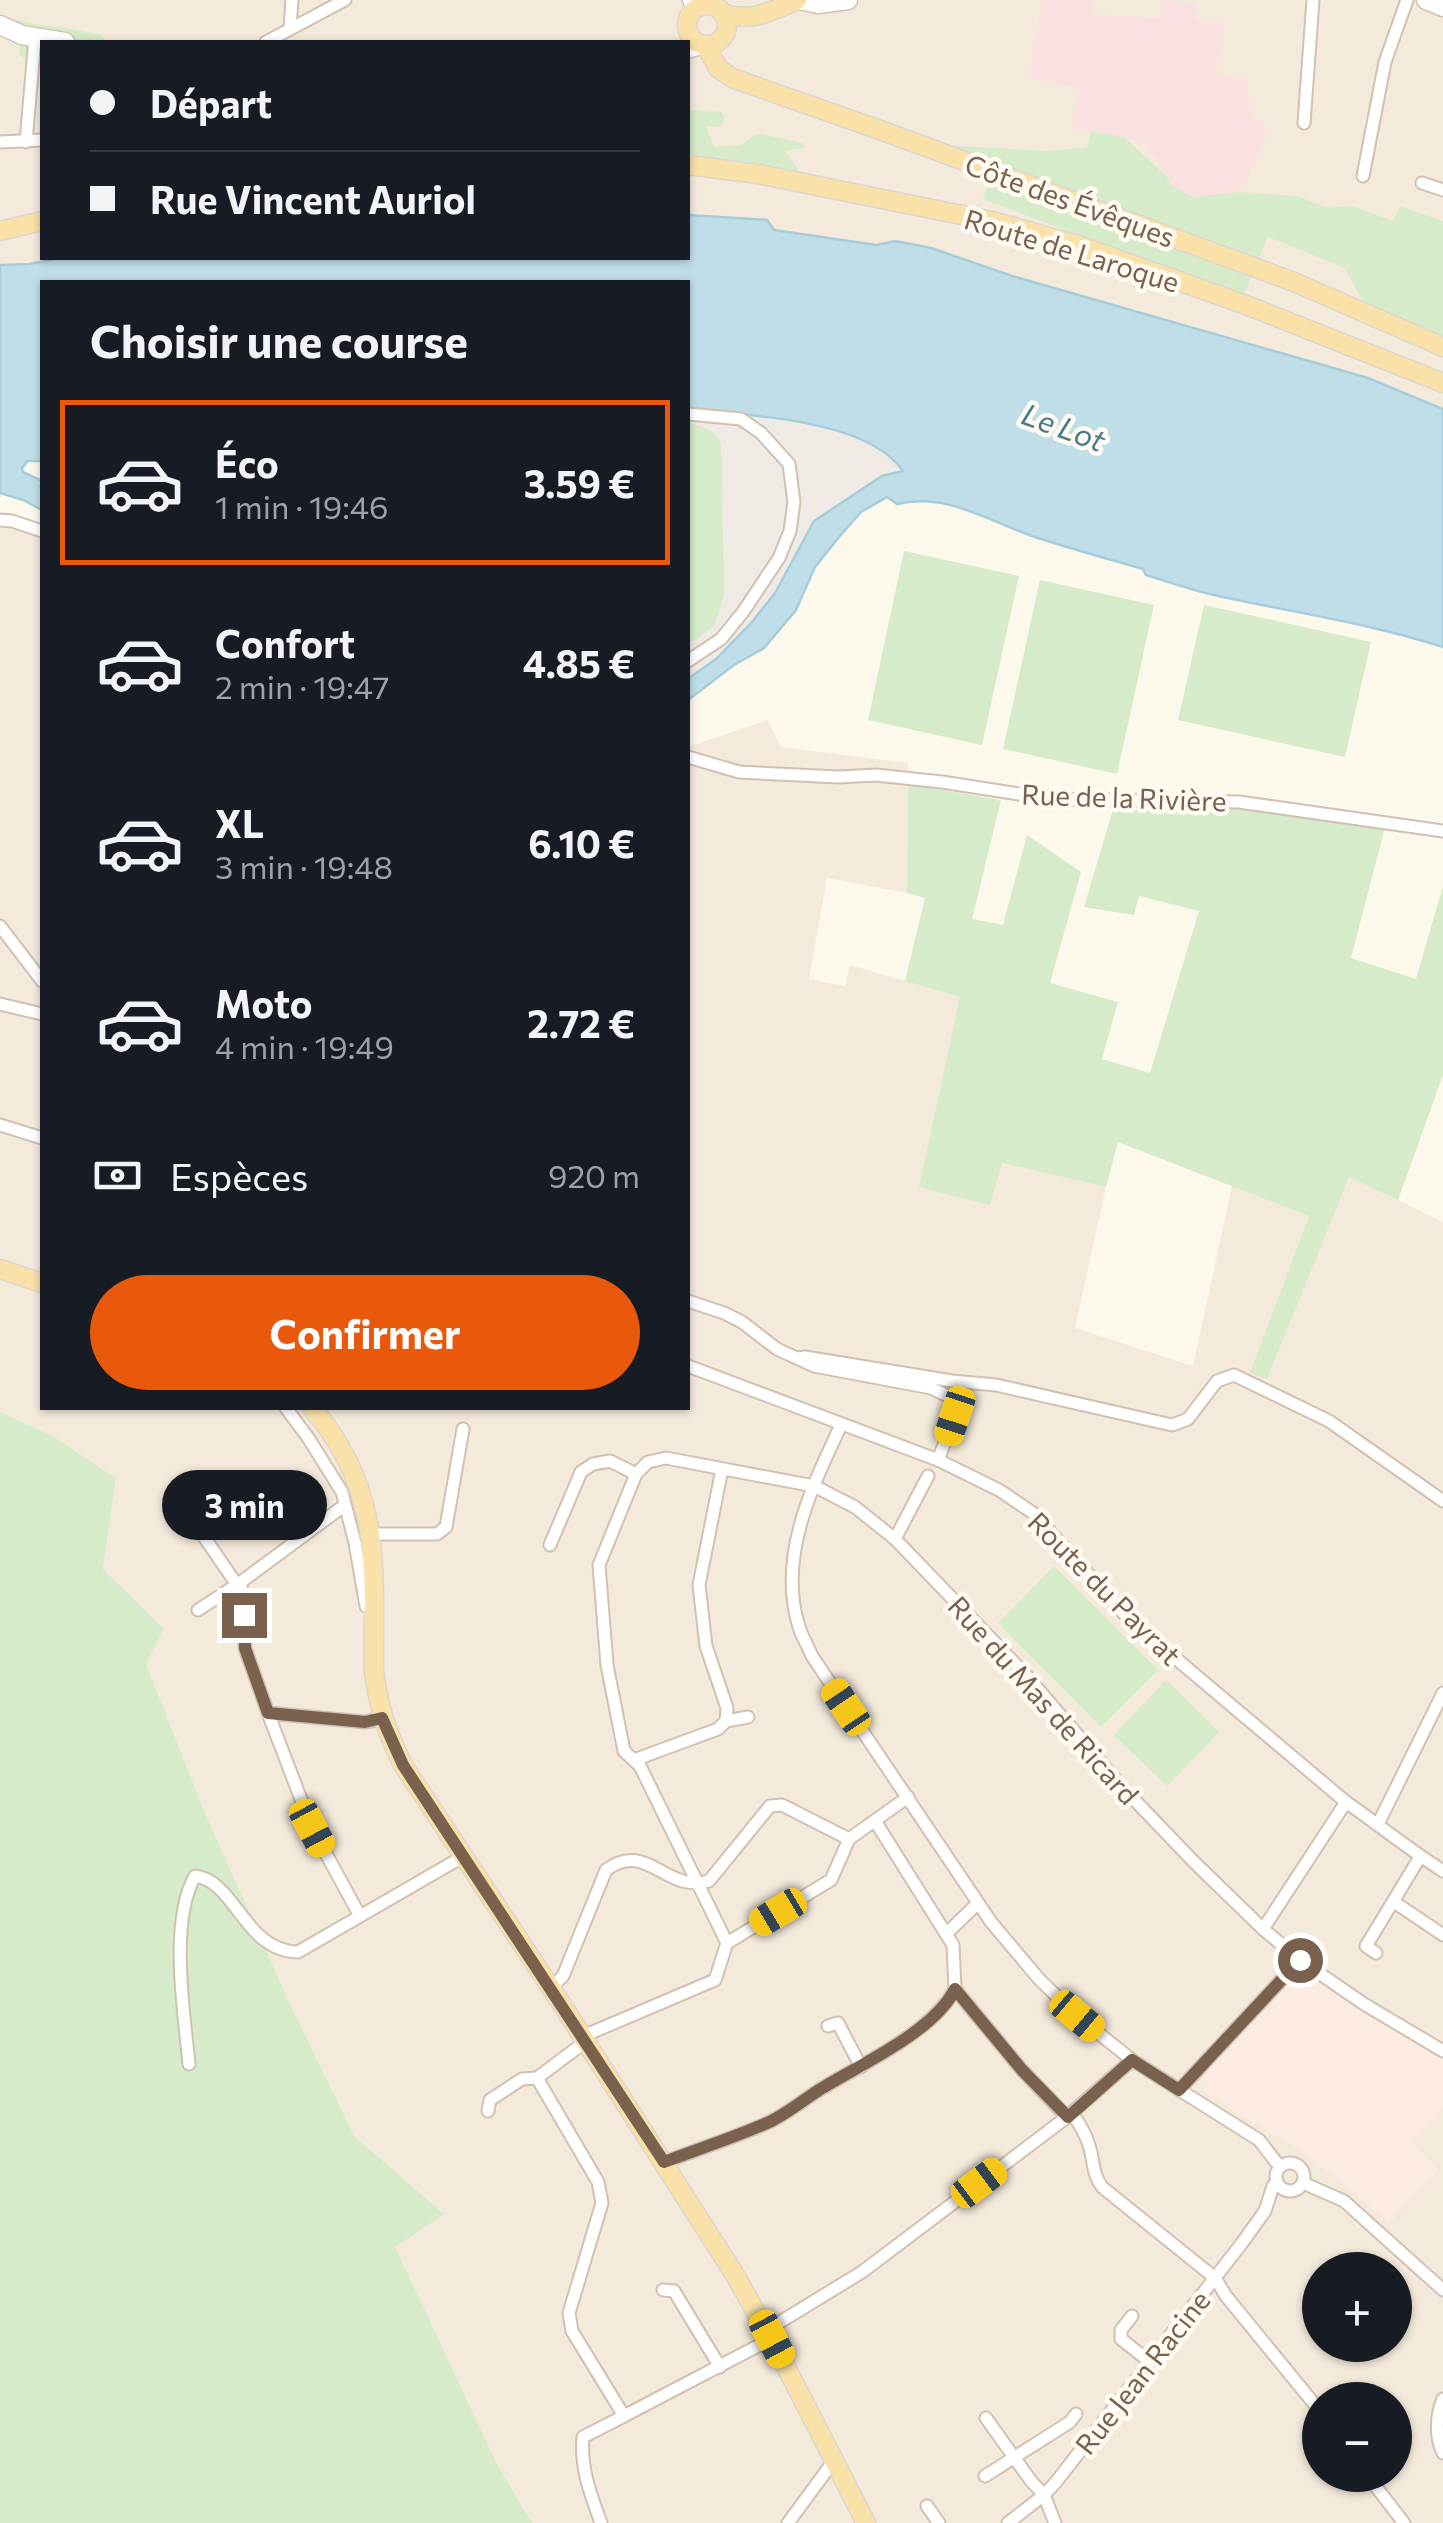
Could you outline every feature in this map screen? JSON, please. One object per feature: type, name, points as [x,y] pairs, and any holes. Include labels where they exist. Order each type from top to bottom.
[{"type":"main road","points":[[768,13],[756,23],[705,44],[696,42],[689,34],[687,22],[692,12],[710,5],[740,18],[753,18],[798,0]]},
{"type":"main road","points":[[705,44],[727,26],[710,5]]},
{"type":"main road","name":"Côte des Évêques","points":[[705,44],[718,68],[732,78],[1294,282],[1443,346]]},
{"type":"main road","name":"Route de Laroque","points":[[690,165],[804,183],[992,221],[1061,240],[1246,306],[1443,383]]},
{"type":"main road","points":[[0,231],[40,221]]},
{"type":"main road","points":[[0,1269],[40,1283]]},
{"type":"main road","points":[[314,1410],[338,1442],[363,1494],[372,1534],[374,1672],[382,1718],[403,1765],[735,2274],[866,2523]]},
{"type":"street","points":[[290,28],[292,0]]},
{"type":"street","points":[[269,40],[345,0]]},
{"type":"street","points":[[798,0],[818,4],[848,0]]},
{"type":"street","points":[[1304,124],[1313,0]]},
{"type":"street","points":[[1363,176],[1385,62],[1407,0]]},
{"type":"street","points":[[1426,0],[1443,7]]},
{"type":"street","points":[[2,24],[50,40]]},
{"type":"street","points":[[26,142],[35,38]]},
{"type":"street","points":[[0,142],[40,140]]},
{"type":"street","points":[[1422,183],[1443,190]]},
{"type":"street","points":[[690,414],[741,419],[761,432],[790,464],[794,488],[790,531],[779,558],[720,639],[690,659]]},
{"type":"street","points":[[0,520],[40,530]]},
{"type":"street","name":"Rue de la Rivière","points":[[690,758],[739,772],[876,775],[1051,800],[1239,802],[1443,831]]},
{"type":"street","points":[[0,926],[40,978]]},
{"type":"street","points":[[0,1004],[40,1014]]},
{"type":"street","points":[[0,1125],[40,1137]]},
{"type":"street","points":[[690,1302],[742,1322],[777,1349],[814,1366],[942,1392],[955,1406],[955,1416],[941,1454]]},
{"type":"street","points":[[798,1358],[996,1384],[1172,1425],[1188,1420],[1218,1381],[1234,1375],[1329,1421],[1443,1500]]},
{"type":"street","name":"Route du Payrat","points":[[690,1367],[841,1425],[941,1454],[999,1490],[1033,1514],[1129,1619],[1346,1802],[1420,1858],[1443,1870]]},
{"type":"street","points":[[287,1410],[342,1492],[366,1606],[373,1606]]},
{"type":"street","points":[[841,1425],[803,1514],[795,1547],[792,1589],[799,1626],[812,1656],[978,1902],[1038,1979],[1132,2060],[1259,2140],[1280,2167]]},
{"type":"street","points":[[372,1534],[436,1534],[446,1527],[463,1429]]},
{"type":"street","name":"Rue du Mas de Ricard","points":[[636,1474],[648,1462],[666,1458],[814,1486],[855,1506],[895,1539],[1025,1674],[1122,1788],[1264,1929],[1300,1960],[1364,2004],[1443,2051]]},
{"type":"street","points":[[488,2111],[490,2100],[522,2079],[537,2078],[580,2045],[588,2034],[715,1980],[726,1943],[640,1766],[624,1751],[606,1665],[599,1566],[636,1474],[610,1461],[593,1464],[581,1472],[550,1545]]},
{"type":"street","points":[[634,1760],[718,1730],[726,1720],[727,1708],[706,1646],[699,1585],[722,1469]]},
{"type":"street","points":[[895,1539],[928,1476]]},
{"type":"street","points":[[198,1610],[345,1505]]},
{"type":"street","points":[[183,1506],[239,1584],[245,1648],[268,1713],[312,1828],[360,1916]]},
{"type":"street","points":[[1378,1824],[1443,1693]]},
{"type":"street","points":[[268,1713],[365,1722],[382,1718]]},
{"type":"street","points":[[726,1720],[748,1717]]},
{"type":"street","points":[[726,1943],[830,1880],[849,1840],[908,1798]]},
{"type":"street","points":[[1264,1929],[1346,1802]]},
{"type":"street","points":[[551,1988],[564,1976],[606,1870],[618,1861],[635,1859],[686,1884],[708,1881],[770,1806],[782,1804],[849,1840]]},
{"type":"street","points":[[664,2162],[771,2122],[922,2026],[950,2000],[955,1989],[952,1945],[874,1821]]},
{"type":"street","points":[[189,2064],[180,1948],[186,1890],[195,1876],[206,1877],[218,1886],[250,1928],[269,1943],[284,1952],[298,1952],[464,1856]]},
{"type":"street","points":[[1376,1953],[1366,1946],[1420,1858]]},
{"type":"street","points":[[946,1934],[978,1902]]},
{"type":"street","points":[[1394,1902],[1443,1934]]},
{"type":"street","points":[[1179,2090],[1300,1960]]},
{"type":"street","points":[[955,1989],[1022,2070],[1079,2122],[1090,2148],[1094,2178],[1102,2188],[1215,2278],[1302,2389]]},
{"type":"street","points":[[828,2026],[838,2023],[861,2067]]},
{"type":"street","points":[[602,2523],[588,2487],[583,2438],[720,2367],[862,2272],[1069,2115],[1132,2060]]},
{"type":"street","points":[[537,2078],[598,2182],[602,2202],[569,2313],[572,2331],[624,2416]]},
{"type":"street","points":[[1296,2164],[1304,2182],[1288,2192],[1281,2189],[1276,2177],[1280,2167],[1296,2164]]},
{"type":"street","points":[[1304,2182],[1344,2201],[1443,2290]]},
{"type":"street","name":"Rue Jean Racine","points":[[1008,2523],[1044,2495],[1150,2362],[1265,2211],[1277,2183]]},
{"type":"street","name":"Rue Jean Racine","points":[[1265,2211],[1288,2192]]},
{"type":"street","points":[[662,2290],[674,2291],[720,2367]]},
{"type":"street","points":[[1132,2316],[1121,2330],[1121,2339],[1150,2362]]},
{"type":"street","points":[[1443,2399],[1437,2417],[1441,2431],[1438,2441],[1443,2452]]},
{"type":"street","points":[[985,2476],[1070,2422],[1076,2414]]},
{"type":"street","points":[[986,2418],[1044,2495],[1055,2523]]},
{"type":"street","points":[[788,2523],[836,2463]]},
{"type":"street","points":[[1380,2492],[1404,2523]]},
{"type":"street","points":[[928,2506],[938,2523]]},
{"type":"shaded area","points":[[0,0],[1443,0],[1443,221],[1401,207],[1394,222],[1352,206],[1325,207],[1298,196],[1240,193],[1360,261],[1443,332],[1443,409],[1368,378],[1012,276],[931,248],[895,241],[877,245],[773,230],[767,220],[690,215],[690,40],[40,40],[40,260],[50,260],[0,265]]},
{"type":"shaded area","points":[[1043,0],[1093,0],[1092,14],[1159,18],[1163,0],[1173,0],[1197,4],[1195,20],[1225,22],[1216,76],[1247,80],[1250,113],[1269,130],[1240,192],[1193,197],[1171,184],[1145,142],[1072,129],[1078,88],[1028,78]]},
{"type":"shaded area","points":[[690,409],[799,420],[865,441],[896,460],[904,472],[882,476],[815,521],[775,593],[716,659],[690,678]]},
{"type":"shaded area","points":[[0,523],[40,533],[40,1410],[690,1410],[690,746],[768,720],[781,747],[908,763],[907,893],[827,878],[809,979],[845,986],[850,965],[960,997],[1001,1163],[1106,1187],[1075,1328],[1193,1366],[1232,1186],[1309,1216],[1251,1373],[1349,1176],[1443,1222],[1443,2523],[531,2523],[496,2462],[394,2247],[443,2214],[355,2137],[289,2002],[203,1808],[146,1664],[164,1629],[103,1569],[116,1478],[53,1436],[0,1412]]},
{"type":"shaded area","points":[[1303,1966],[1443,2057],[1443,2108],[1410,2141],[1439,2170],[1389,2223],[1304,2153],[1205,2094],[1201,2086],[1202,2074]]},
{"type":"green space","points":[[10,20],[102,35],[104,40],[40,40],[39,63],[19,54],[21,39]]},
{"type":"green space","points":[[690,111],[721,112],[725,117],[720,127],[706,126],[714,147],[741,145],[761,134],[803,143],[804,148],[785,153],[798,170],[796,174],[724,160],[690,159]]},
{"type":"green space","points":[[1091,131],[1124,137],[1171,184],[1193,197],[1240,192],[1298,196],[1325,207],[1352,206],[1393,221],[1400,206],[1443,221],[1443,336],[1365,306],[1345,268],[1268,237],[1244,295],[983,199],[995,164],[945,145],[1044,151],[1087,148]]},
{"type":"green space","points":[[690,424],[708,429],[721,444],[724,596],[714,626],[690,641]]},
{"type":"green space","points":[[904,551],[1019,576],[982,745],[868,720]]},
{"type":"green space","points":[[1040,580],[1154,605],[1117,774],[1003,749]]},
{"type":"green space","points":[[1204,605],[1371,642],[1345,757],[1178,720]]},
{"type":"green space","points":[[908,784],[1001,800],[972,919],[1003,925],[1027,835],[1081,872],[1050,983],[1118,1002],[1102,1059],[1150,1073],[1199,911],[1139,896],[1134,915],[1084,907],[1114,806],[1248,809],[1385,827],[1351,958],[1416,979],[1443,886],[1443,1075],[1398,1200],[1349,1177],[1267,1379],[1250,1373],[1309,1216],[1118,1142],[1106,1187],[1002,1163],[990,1205],[919,1187],[960,997],[905,981],[925,898],[907,893]]},
{"type":"green space","points":[[0,1412],[53,1436],[116,1478],[103,1569],[164,1629],[146,1664],[203,1808],[289,2002],[355,2137],[444,2214],[395,2247],[496,2462],[532,2523],[0,2523]]},
{"type":"green space","points":[[1054,1566],[1158,1670],[1101,1727],[998,1623]]},
{"type":"green space","points":[[1166,1680],[1219,1732],[1167,1786],[1114,1735]]},
{"type":"water","name":"Le Lot","points":[[690,215],[767,220],[774,230],[876,245],[895,241],[931,248],[1012,276],[1368,378],[1443,409],[1443,647],[1358,624],[1197,591],[969,511],[934,502],[897,504],[887,497],[861,512],[839,537],[815,567],[796,610],[764,648],[690,698],[690,678],[716,659],[775,593],[814,521],[882,476],[903,471],[886,453],[835,430],[690,409],[690,280],[40,280],[40,461],[28,461],[22,468],[40,480],[40,509],[0,493],[0,265],[50,260],[690,260]]},
{"type":"route","points":[[244,1615],[245,1648],[268,1713],[365,1722],[382,1718],[403,1765],[664,2162],[771,2122],[922,2026],[950,2000],[955,1989],[1022,2070],[1068,2117],[1132,2060],[1179,2090],[1300,1960]]}]
